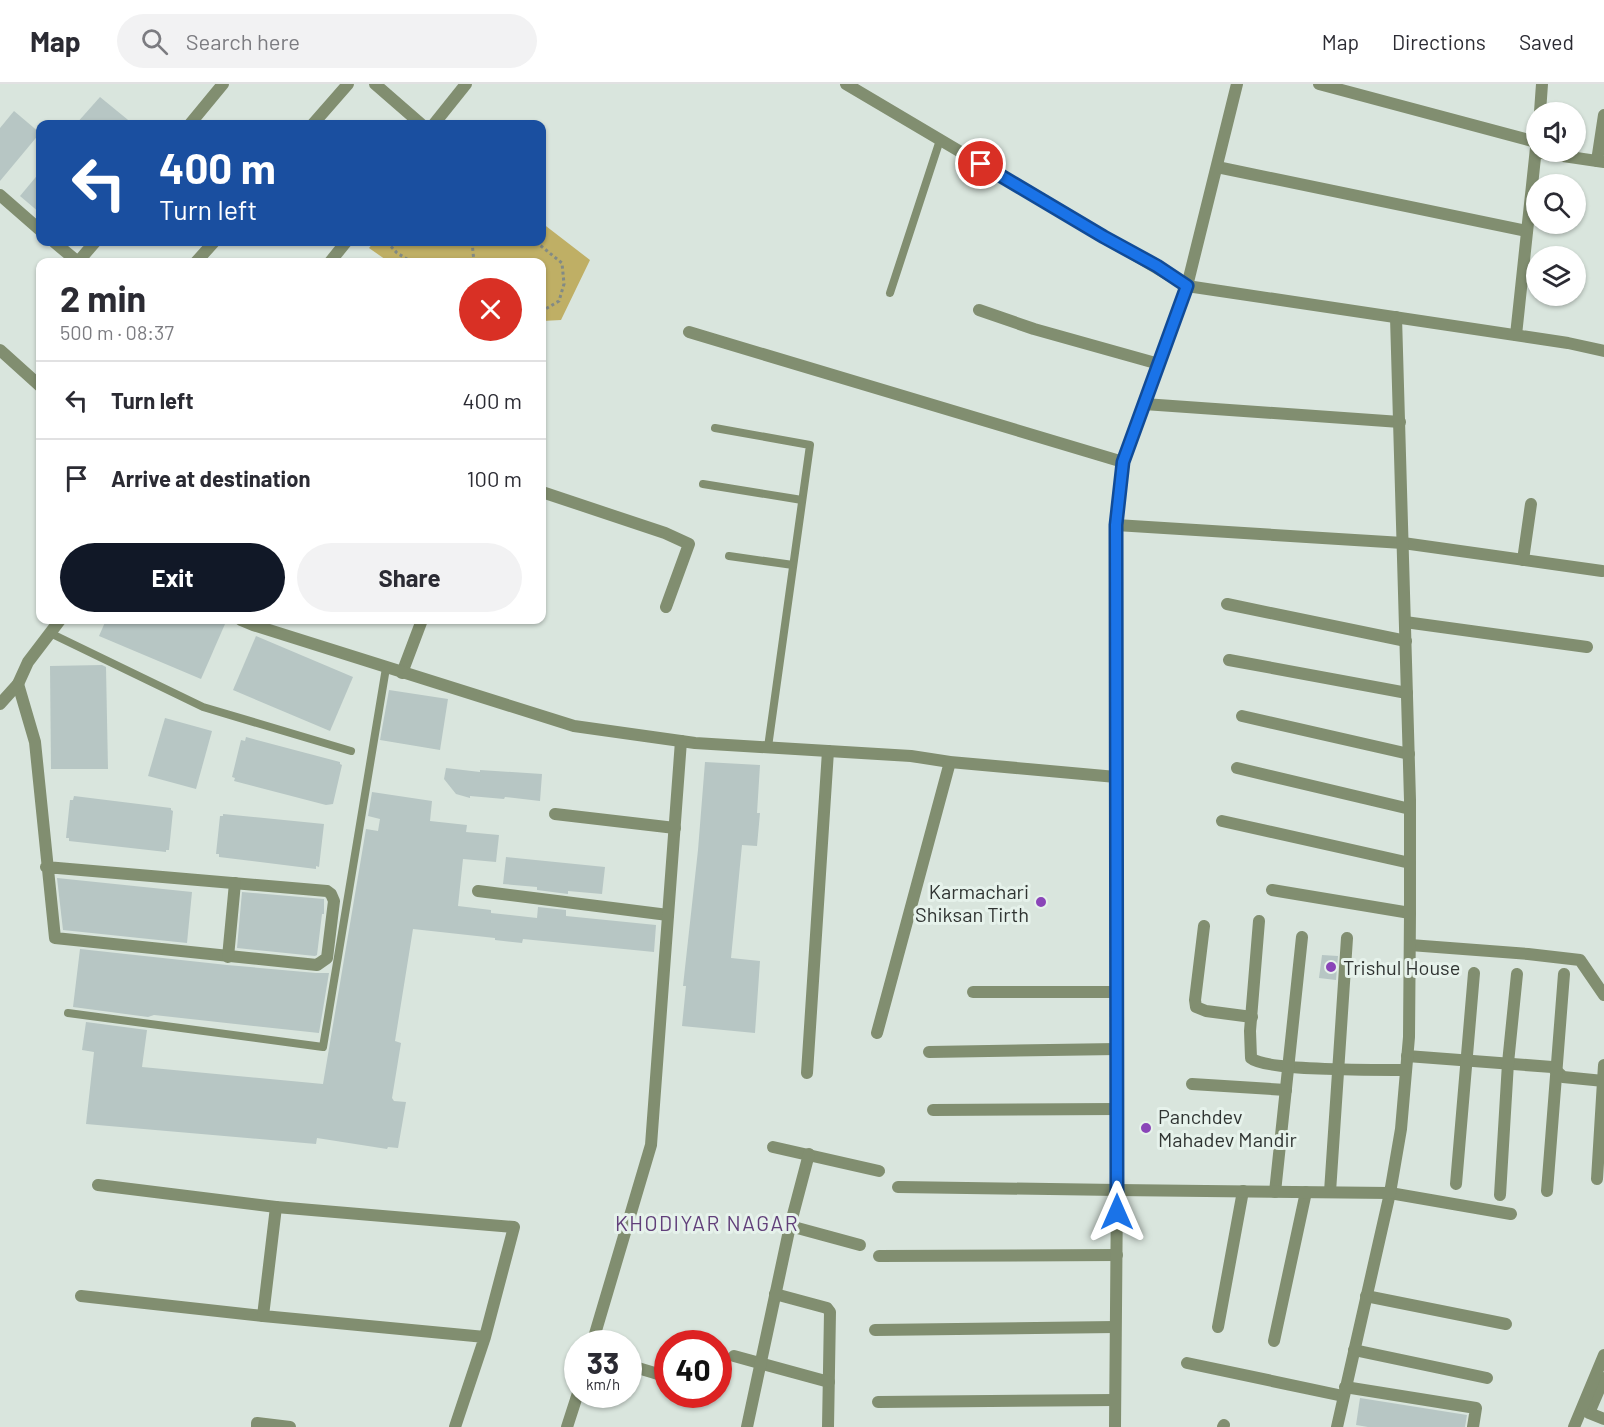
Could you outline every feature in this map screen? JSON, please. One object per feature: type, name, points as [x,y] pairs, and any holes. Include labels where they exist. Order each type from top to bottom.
[{"type":"street","points":[[193,120],[223,84]]},
{"type":"street","points":[[316,120],[348,84]]},
{"type":"street","points":[[375,84],[416,120]]},
{"type":"street","points":[[437,120],[466,84]]},
{"type":"street","points":[[846,84],[1157,266],[1187,286],[1568,343],[1604,351]]},
{"type":"street","points":[[1115,1427],[1117,1254],[1116,525],[1123,462],[1187,286],[1237,84]]},
{"type":"street","points":[[1319,84],[1526,139]]},
{"type":"street","points":[[1541,102],[1542,84]]},
{"type":"street","points":[[1600,162],[1604,115]]},
{"type":"street","points":[[1217,167],[1526,231]]},
{"type":"street","points":[[0,195],[36,226]]},
{"type":"street","points":[[1516,335],[1527,234]]},
{"type":"street","points":[[59,246],[73,258]]},
{"type":"street","points":[[81,258],[92,246]]},
{"type":"street","points":[[200,258],[210,246]]},
{"type":"street","points":[[333,258],[343,246]]},
{"type":"street","points":[[979,310],[1034,329],[1159,364]]},
{"type":"street","points":[[1337,1427],[1390,1193],[1401,1129],[1407,1056],[1410,809],[1396,317]]},
{"type":"street","points":[[688,332],[1123,462]]},
{"type":"street","points":[[2,355],[36,383]]},
{"type":"street","points":[[1144,404],[1400,422]]},
{"type":"street","points":[[546,493],[665,533],[689,544],[666,607]]},
{"type":"street","points":[[1523,560],[1531,504]]},
{"type":"street","points":[[1116,525],[1403,543],[1602,571]]},
{"type":"street","points":[[1227,604],[1406,642]]},
{"type":"street","points":[[1405,622],[1587,647]]},
{"type":"street","points":[[0,704],[18,684],[28,662],[57,624]]},
{"type":"street","points":[[251,624],[574,726],[681,741],[911,756],[950,762],[1116,777]]},
{"type":"street","points":[[402,673],[420,624]]},
{"type":"street","points":[[1229,660],[1407,693]]},
{"type":"street","points":[[18,684],[35,742],[46,867],[55,938],[317,966],[327,958],[334,901],[327,891],[46,867]]},
{"type":"street","points":[[1242,716],[1409,754]]},
{"type":"street","points":[[596,1330],[651,1145],[681,741]]},
{"type":"street","points":[[807,1073],[828,751]]},
{"type":"street","points":[[877,1033],[950,762]]},
{"type":"street","points":[[1237,768],[1410,809]]},
{"type":"street","points":[[555,814],[675,828]]},
{"type":"street","points":[[1222,821],[1410,863]]},
{"type":"street","points":[[228,957],[235,884]]},
{"type":"street","points":[[1272,890],[1410,913]]},
{"type":"street","points":[[478,891],[668,915]]},
{"type":"street","points":[[1259,921],[1251,1058],[1255,1062],[1289,1066],[1406,1070]]},
{"type":"street","points":[[1204,926],[1196,1007],[1206,1011],[1252,1017]]},
{"type":"street","points":[[1275,1192],[1302,937]]},
{"type":"street","points":[[1330,1192],[1347,938]]},
{"type":"street","points":[[1410,945],[1580,960],[1604,995]]},
{"type":"street","points":[[1456,1184],[1474,973]]},
{"type":"street","points":[[1500,1195],[1508,1063],[1517,974]]},
{"type":"street","points":[[1547,1191],[1564,974]]},
{"type":"street","points":[[973,992],[1117,992]]},
{"type":"street","points":[[929,1052],[1117,1049]]},
{"type":"street","points":[[1407,1056],[1552,1067],[1563,1077],[1604,1081]]},
{"type":"street","points":[[1597,1179],[1604,1065]]},
{"type":"street","points":[[1192,1084],[1286,1090]]},
{"type":"street","points":[[933,1110],[1117,1108]]},
{"type":"street","points":[[773,1147],[879,1171]]},
{"type":"street","points":[[747,1427],[790,1226],[809,1154]]},
{"type":"street","points":[[98,1185],[276,1207],[514,1227],[485,1337],[454,1427]]},
{"type":"street","points":[[898,1187],[1390,1193],[1511,1214]]},
{"type":"street","points":[[1218,1327],[1243,1191]]},
{"type":"street","points":[[1274,1341],[1306,1192]]},
{"type":"street","points":[[263,1316],[276,1207]]},
{"type":"street","points":[[790,1226],[860,1245]]},
{"type":"street","points":[[879,1256],[1117,1254]]},
{"type":"street","points":[[775,1294],[827,1308],[830,1312],[828,1427]]},
{"type":"street","points":[[81,1296],[485,1337]]},
{"type":"street","points":[[1366,1296],[1506,1324]]},
{"type":"street","points":[[875,1330],[1115,1327]]},
{"type":"street","points":[[1354,1350],[1487,1378]]},
{"type":"street","points":[[1574,1427],[1604,1355]]},
{"type":"street","points":[[734,1356],[829,1382]]},
{"type":"street","points":[[1187,1363],[1344,1391],[1476,1408],[1473,1427]]},
{"type":"street","points":[[1604,1378],[1589,1413],[1604,1419]]},
{"type":"street","points":[[878,1402],[1115,1400]]},
{"type":"street","points":[[567,1427],[573,1408]]},
{"type":"street","points":[[257,1427],[257,1423],[290,1427]]},
{"type":"lane","points":[[890,293],[940,140]]},
{"type":"lane","points":[[715,428],[810,445],[768,747]]},
{"type":"lane","points":[[703,484],[802,500]]},
{"type":"lane","points":[[729,556],[794,565]]},
{"type":"lane","points":[[50,633],[203,707],[351,751]]},
{"type":"lane","points":[[68,1013],[323,1047],[386,668]]},
{"type":"path","points":[[391,246],[405,258]]},
{"type":"path","points":[[541,246],[562,263],[564,284],[558,301],[546,308]]},
{"type":"shaded area","points":[[546,226],[590,260],[561,320],[546,321],[546,258],[383,258],[369,248],[371,246],[546,246]]},
{"type":"building","points":[[100,97],[128,120],[80,120]]},
{"type":"building","points":[[14,111],[36,130],[36,138],[0,181],[0,128]]},
{"type":"building","points":[[36,177],[36,210],[20,196]]},
{"type":"building","points":[[104,624],[225,624],[201,679],[99,636]]},
{"type":"building","points":[[256,636],[353,677],[330,731],[233,690]]},
{"type":"building","points":[[102,665],[106,667],[108,769],[51,769],[50,666]]},
{"type":"building","points":[[389,690],[448,699],[440,750],[380,740]]},
{"type":"building","points":[[165,718],[212,731],[196,789],[148,776]]},
{"type":"building","points":[[246,737],[340,762],[342,765],[333,804],[326,805],[234,781],[235,778],[232,777],[241,740],[245,741]]},
{"type":"building","points":[[705,762],[760,765],[757,846],[742,845],[731,958],[760,961],[755,1033],[682,1026],[686,986],[683,986]]},
{"type":"building","points":[[446,768],[480,772],[480,770],[542,774],[540,801],[505,797],[504,799],[470,796],[470,798],[456,794],[444,779]]},
{"type":"building","points":[[372,792],[432,801],[430,821],[467,825],[466,832],[499,835],[496,862],[463,859],[458,906],[491,910],[491,913],[537,918],[538,907],[566,910],[566,916],[656,925],[654,952],[523,939],[522,943],[413,929],[395,1041],[401,1043],[392,1098],[394,1101],[406,1102],[398,1148],[388,1147],[387,1149],[317,1138],[316,1144],[86,1124],[94,1052],[82,1050],[86,1022],[147,1030],[142,1067],[323,1084],[366,829],[378,831],[380,819],[368,816]]},
{"type":"building","points":[[74,796],[171,808],[173,811],[169,850],[166,852],[69,841],[69,838],[66,838],[70,800],[73,800]]},
{"type":"building","points":[[223,814],[324,824],[319,867],[316,866],[316,869],[219,857],[219,854],[216,854],[220,816]]},
{"type":"building","points":[[506,857],[605,867],[602,894],[568,891],[568,894],[537,890],[537,887],[503,884]]},
{"type":"building","points":[[57,878],[192,892],[187,943],[63,930]]},
{"type":"building","points":[[242,892],[324,899],[324,914],[322,914],[317,955],[237,948]]},
{"type":"building","points":[[80,949],[227,965],[329,973],[319,1033],[154,1015],[148,1017],[73,1007]]},
{"type":"building","name":"Trishul House","points":[[1322,955],[1338,956],[1336,980],[1319,978]]},
{"type":"building","points":[[1360,1398],[1467,1415],[1465,1427],[1356,1425]]},
{"type":"place","name":"Karmachari Shiksan Tirth","points":[[1041,902]]},
{"type":"place","name":"Trishul House","points":[[1331,967]]},
{"type":"place","name":"Panchdev Mahadev Mandir","points":[[1146,1128]]},
{"type":"district","name":"KHODIYAR NAGAR","points":[[707,1222]]},
{"type":"route","points":[[981,164],[1157,266],[1187,286],[1123,462],[1116,525],[1117,1212]]}]
